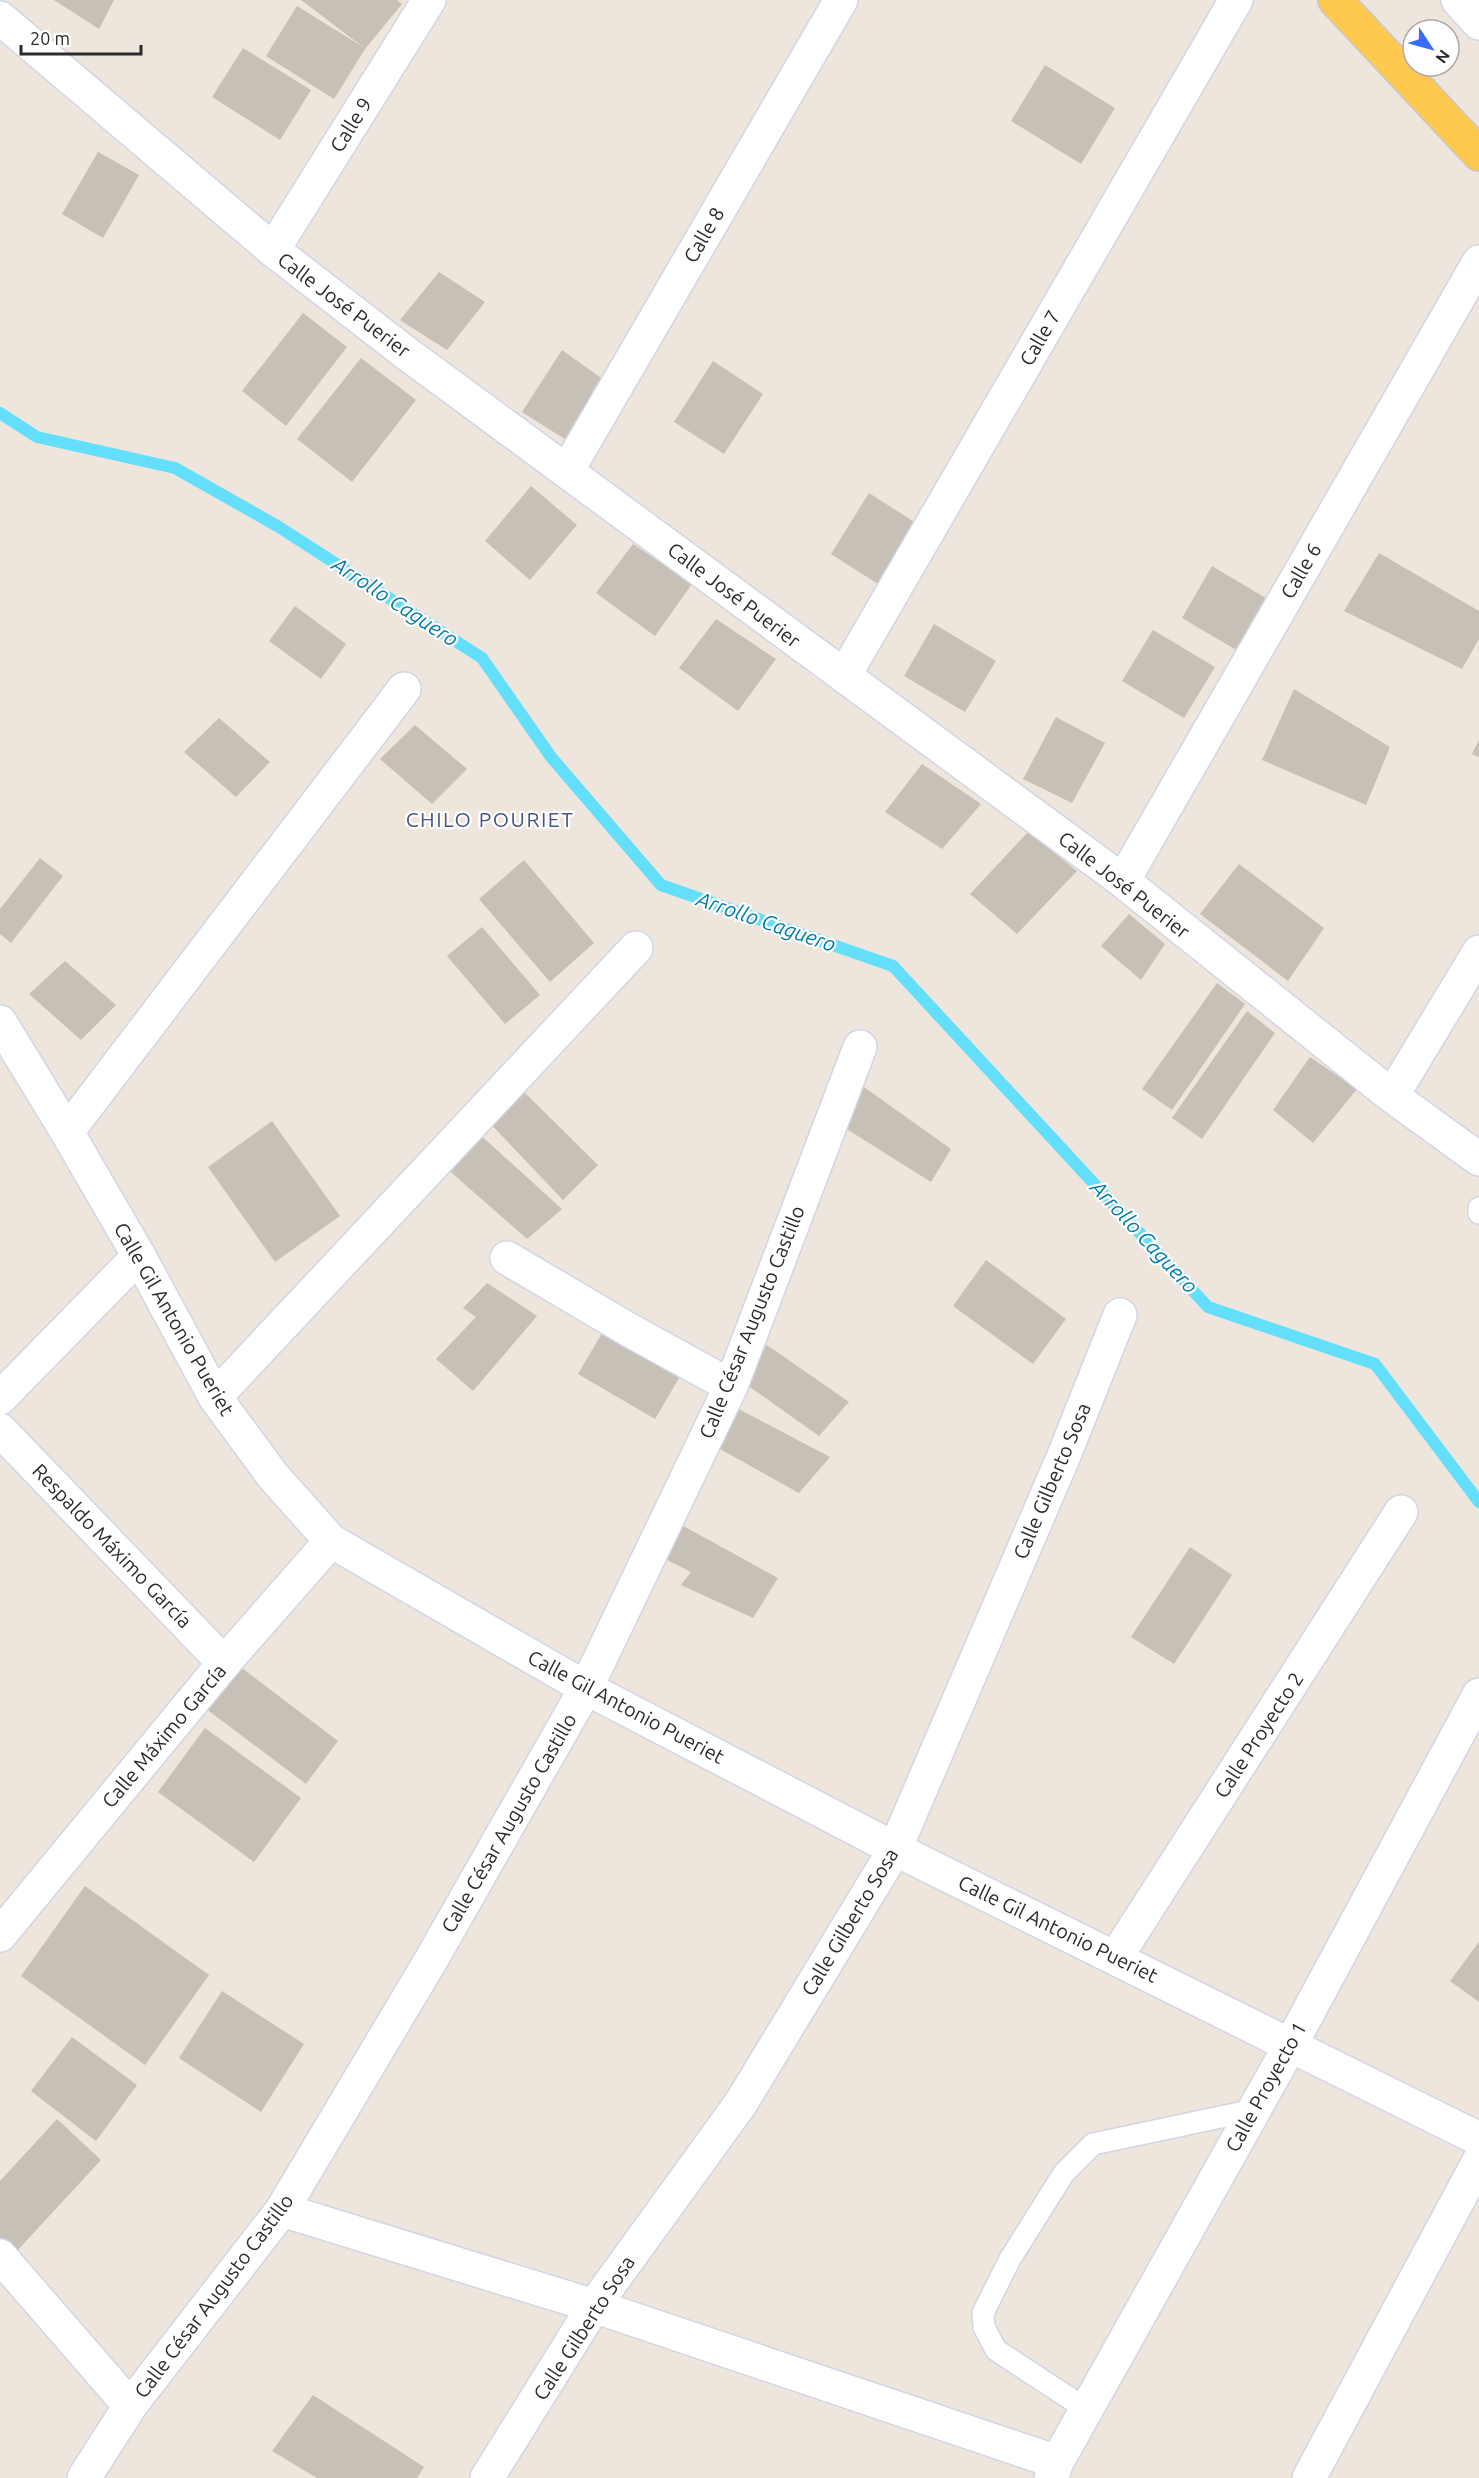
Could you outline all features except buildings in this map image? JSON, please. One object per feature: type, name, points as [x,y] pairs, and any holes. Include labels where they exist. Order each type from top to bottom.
[{"type":"main road","points":[[1335,0],[1479,154]]},
{"type":"street","points":[[0,18],[10,0]]},
{"type":"street","name":"Calle 9","points":[[273,250],[429,0]]},
{"type":"street","name":"Calle 8","points":[[567,471],[841,0]]},
{"type":"street","name":"Calle 7","points":[[844,676],[1236,0]]},
{"type":"street","points":[[1458,0],[1479,23]]},
{"type":"street","name":"Calle José Puerier","points":[[0,18],[273,250],[406,353],[1123,881],[1392,1096],[1479,1159]]},
{"type":"street","name":"Calle 6","points":[[1123,881],[1479,262]]},
{"type":"street","points":[[67,1132],[404,689]]},
{"type":"street","points":[[215,1397],[636,948]]},
{"type":"street","points":[[1392,1096],[1479,952]]},
{"type":"street","name":"Calle Gil Antonio Pueriet","points":[[0,1022],[67,1132],[215,1397],[273,1476],[331,1541],[586,1688],[895,1849],[1479,2139]]},
{"type":"street","name":"Calle César Augusto Castillo","points":[[84,2478],[130,2406],[282,2210],[431,1960],[586,1688],[731,1386],[860,1047]]},
{"type":"street","points":[[0,1398],[138,1256]]},
{"type":"street","points":[[507,1258],[631,1331],[731,1386]]},
{"type":"street","name":"Calle Gilberto Sosa","points":[[487,2478],[594,2306],[741,2103],[895,1849],[1060,1464],[1120,1316]]},
{"type":"street","name":"Respaldo Máximo García","points":[[0,1430],[224,1663]]},
{"type":"street","name":"Calle Proyecto 2","points":[[1116,1957],[1401,1512]]},
{"type":"street","name":"Calle Máximo García","points":[[0,1935],[224,1663],[331,1541]]},
{"type":"street","name":"Calle Proyecto 1","points":[[1054,2470],[1290,2046],[1479,1695]]},
{"type":"street","points":[[1309,2478],[1479,2161]]},
{"type":"street","points":[[282,2210],[594,2306],[1054,2470]]},
{"type":"street","points":[[0,2256],[130,2406]]},
{"type":"lane","points":[[1479,1208],[1479,1213]]},
{"type":"lane","points":[[1086,2409],[996,2350],[984,2327],[983,2313],[1010,2259],[1064,2173],[1093,2144],[1254,2110]]},
{"type":"waterway","name":"Arrollo Caguero","points":[[0,413],[37,437],[175,468],[279,527],[482,658],[551,757],[661,885],[893,966],[1208,1307],[1375,1364],[1479,1502]]},
{"type":"district","name":"CHILO POURIET","points":[[490,820]]}]
